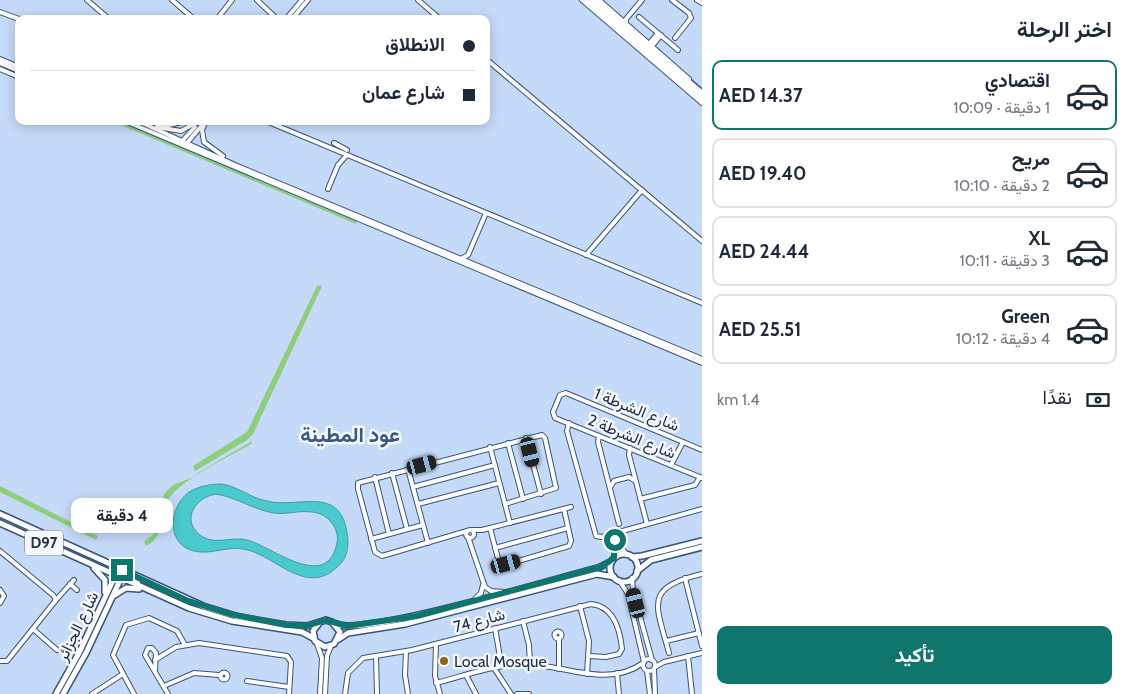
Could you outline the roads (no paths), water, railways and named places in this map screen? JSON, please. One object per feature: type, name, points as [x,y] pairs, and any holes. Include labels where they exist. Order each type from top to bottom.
[{"type":"main road","points":[[586,0],[623,34],[702,98]]},
{"type":"main road","points":[[593,0],[702,93]]},
{"type":"main road","name":"D97","points":[[0,514],[120,573],[146,590],[217,617],[263,627],[302,632],[313,638]]},
{"type":"main road","name":"D97","points":[[0,523],[88,563],[166,590],[203,606],[246,618],[303,626],[319,623]]},
{"type":"main road","points":[[702,541],[642,556],[629,556],[613,560],[601,567],[390,622],[347,626],[329,621],[319,623],[313,631],[313,638],[317,644],[325,647],[331,646],[348,633],[405,624],[597,574],[625,581],[632,578],[649,561],[702,547]]},
{"type":"main road","points":[[629,556],[636,562],[637,571]]},
{"type":"main road","points":[[76,558],[84,558],[120,573]]},
{"type":"main road","points":[[613,560],[610,571],[614,577]]},
{"type":"main road","points":[[88,563],[104,577],[106,586],[104,599]]},
{"type":"main road","name":"شارع الجزائر","points":[[63,694],[86,653],[112,597],[120,573]]},
{"type":"main road","name":"شارع الجزائر","points":[[56,694],[79,653],[104,599],[120,573]]},
{"type":"main road","points":[[112,597],[126,588],[146,590]]},
{"type":"main road","points":[[335,624],[340,632],[338,639]]},
{"type":"street","points":[[87,0],[105,15]]},
{"type":"street","points":[[172,0],[189,15]]},
{"type":"street","points":[[220,15],[232,0]]},
{"type":"street","points":[[257,0],[274,15]]},
{"type":"street","points":[[291,15],[302,0]]},
{"type":"street","points":[[292,15],[308,0]]},
{"type":"street","points":[[418,0],[435,15]]},
{"type":"street","points":[[582,0],[702,102]]},
{"type":"street","points":[[598,0],[691,83]]},
{"type":"street","points":[[626,25],[626,19],[642,0]]},
{"type":"street","points":[[672,0],[689,13],[692,18],[675,38]]},
{"type":"street","points":[[697,0],[702,3]]},
{"type":"street","points":[[0,12],[15,18]]},
{"type":"street","points":[[640,17],[678,50]]},
{"type":"street","points":[[620,19],[626,19]]},
{"type":"street","points":[[650,45],[660,34]]},
{"type":"street","points":[[0,61],[15,67]]},
{"type":"street","points":[[490,62],[702,241]]},
{"type":"street","points":[[0,69],[15,75]]},
{"type":"street","points":[[132,125],[702,361]]},
{"type":"street","points":[[133,125],[184,143],[702,361]]},
{"type":"street","points":[[148,125],[236,168]]},
{"type":"street","points":[[155,125],[177,131],[190,128],[194,125]]},
{"type":"street","points":[[184,143],[196,125]]},
{"type":"street","points":[[184,143],[202,125]]},
{"type":"street","points":[[204,125],[202,130],[204,142],[228,162]]},
{"type":"street","points":[[276,125],[702,303]]},
{"type":"street","points":[[336,150],[336,144],[347,150]]},
{"type":"street","points":[[328,189],[339,163],[347,155]]},
{"type":"street","points":[[586,255],[642,190]]},
{"type":"street","points":[[461,259],[468,255],[486,214]]},
{"type":"street","points":[[468,255],[471,264]]},
{"type":"street","name":"شارع الشرطة 2","points":[[562,394],[553,410],[553,415],[570,424],[700,477]]},
{"type":"street","name":"شارع الشرطة 1","points":[[562,394],[702,450]]},
{"type":"street","points":[[563,421],[568,432],[593,529],[598,534],[606,535],[616,540],[629,556]]},
{"type":"street","points":[[568,432],[570,424]]},
{"type":"street","points":[[568,432],[572,428],[578,427]]},
{"type":"street","points":[[594,433],[619,524]]},
{"type":"street","points":[[505,504],[552,491],[557,486],[546,442],[542,437],[534,436],[490,447],[366,480],[359,485],[371,539],[378,553],[385,555],[470,531],[482,530],[571,507]]},
{"type":"street","points":[[598,444],[600,436]]},
{"type":"street","points":[[526,438],[541,494]]},
{"type":"street","points":[[598,444],[606,439]]},
{"type":"street","points":[[508,443],[523,499]]},
{"type":"street","points":[[672,466],[681,443]]},
{"type":"street","points":[[623,446],[629,456],[647,524]]},
{"type":"street","points":[[490,447],[510,523]]},
{"type":"street","points":[[629,456],[631,449]]},
{"type":"street","points":[[629,456],[638,452]]},
{"type":"street","points":[[413,487],[495,465]]},
{"type":"street","points":[[408,469],[428,543]]},
{"type":"street","points":[[392,473],[407,529]]},
{"type":"street","points":[[692,474],[697,484]]},
{"type":"street","points":[[610,488],[614,481],[629,477],[635,480]]},
{"type":"street","points":[[697,484],[700,477]]},
{"type":"street","points":[[375,478],[389,534]]},
{"type":"street","points":[[418,504],[500,483]]},
{"type":"street","points":[[640,499],[697,484]]},
{"type":"street","points":[[490,528],[499,562],[505,564],[567,548],[571,541],[564,509]]},
{"type":"street","points":[[606,535],[702,509]]},
{"type":"street","points":[[371,539],[423,525]]},
{"type":"street","points":[[495,548],[568,528]]},
{"type":"street","points":[[456,535],[470,536],[482,530]]},
{"type":"street","points":[[616,540],[622,530]]},
{"type":"street","points":[[470,531],[483,582],[490,591],[504,592]]},
{"type":"street","points":[[613,560],[616,540],[615,532]]},
{"type":"street","points":[[0,551],[55,599]]},
{"type":"street","points":[[669,653],[659,614],[659,600],[668,585],[684,578],[702,574]]},
{"type":"street","points":[[632,578],[633,591],[655,668],[655,694]]},
{"type":"street","points":[[684,578],[702,646]]},
{"type":"street","points":[[619,580],[628,594],[650,694]]},
{"type":"street","points":[[0,661],[7,661],[55,599],[72,582],[77,590]]},
{"type":"street","points":[[472,601],[481,593],[483,582]]},
{"type":"street","name":"شارع 74","points":[[345,694],[346,678],[350,670],[362,659],[436,644],[580,606],[596,604],[610,612],[621,642],[622,651],[614,655],[602,657],[589,656]]},
{"type":"street","points":[[580,606],[588,637],[589,656],[587,674]]},
{"type":"street","points":[[134,694],[113,653],[128,624],[149,618],[177,630],[185,644]]},
{"type":"street","points":[[523,621],[529,645],[530,664]]},
{"type":"street","points":[[495,628],[500,657]]},
{"type":"street","points":[[33,629],[57,650]]},
{"type":"street","points":[[666,641],[698,633]]},
{"type":"street","points":[[558,669],[559,640]]},
{"type":"street","points":[[155,660],[164,653],[185,644],[211,643],[282,656],[288,660],[290,668],[289,694]]},
{"type":"street","points":[[317,644],[322,658],[320,694]]},
{"type":"street","points":[[436,644],[436,683],[440,694]]},
{"type":"street","points":[[325,694],[327,656],[331,646]]},
{"type":"street","points":[[164,653],[156,653],[150,648],[145,653],[168,694]]},
{"type":"street","points":[[406,651],[405,676],[408,694]]},
{"type":"street","points":[[155,670],[156,653]]},
{"type":"street","points":[[636,668],[646,670],[655,668],[664,662],[702,653]]},
{"type":"street","points":[[376,656],[378,694]]},
{"type":"street","points":[[688,656],[692,694]]},
{"type":"street","points":[[436,683],[494,668],[530,664],[587,674],[617,673],[636,668],[653,660],[664,662]]},
{"type":"street","points":[[494,668],[511,694]]},
{"type":"street","points":[[164,687],[198,672],[219,675]]},
{"type":"street","points":[[617,673],[619,694]]},
{"type":"street","points":[[92,694],[123,675]]},
{"type":"street","points":[[466,675],[476,694]]},
{"type":"street","points":[[247,681],[289,688]]},
{"type":"street","points":[[517,694],[530,694]]},
{"type":"place","name":"Local Mosque","points":[[444,661]]},
{"type":"district","name":"عود المطينة","points":[[350,435]]}]
